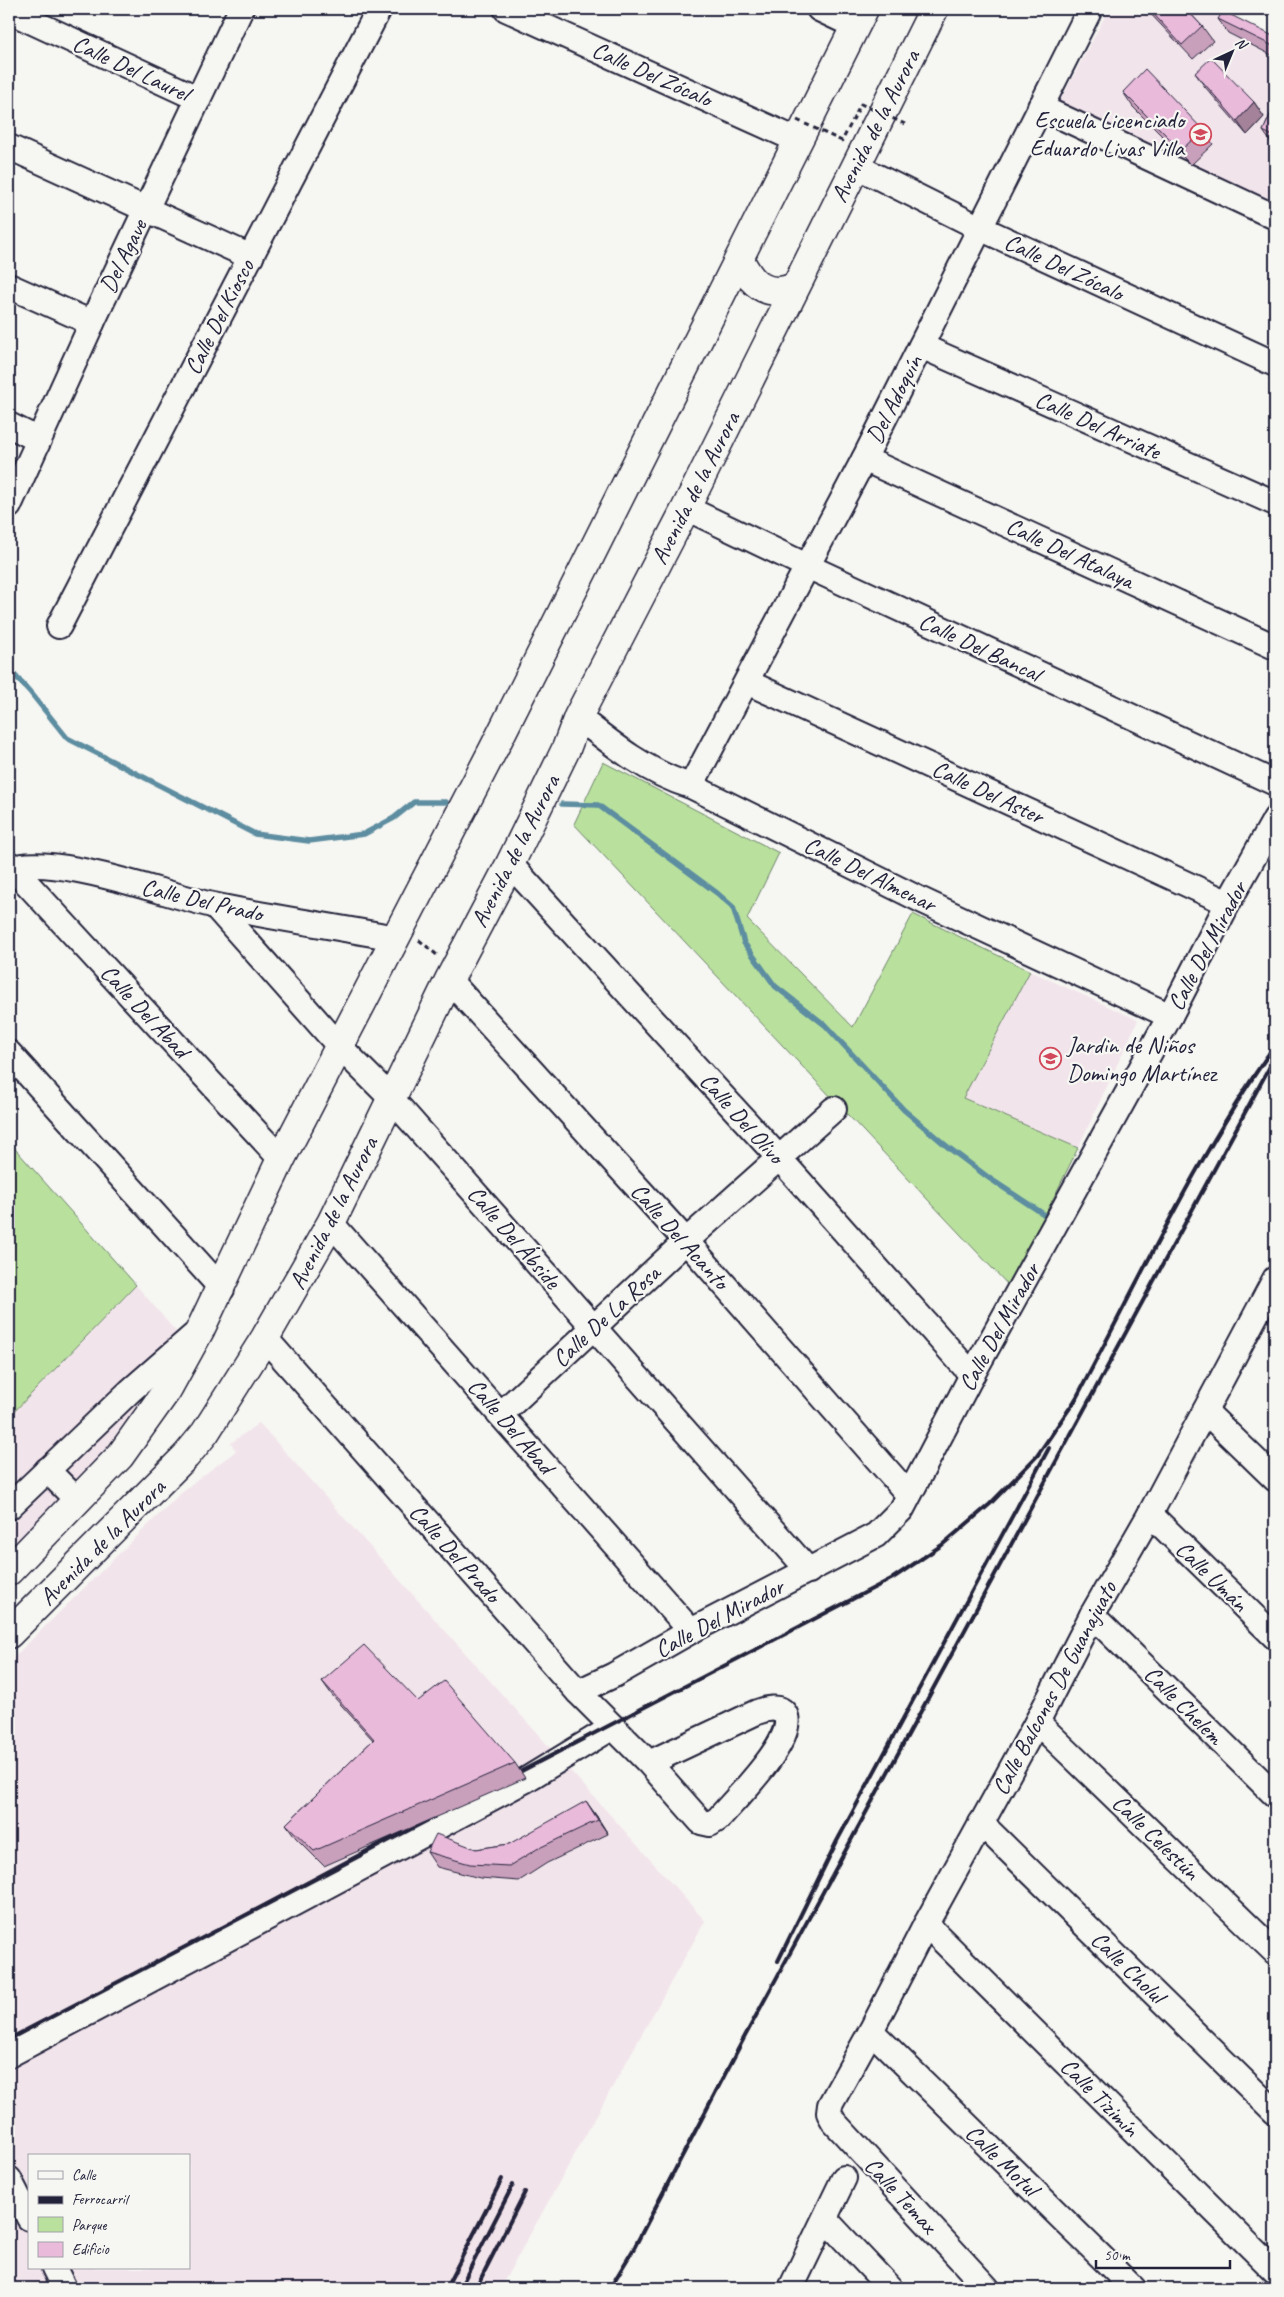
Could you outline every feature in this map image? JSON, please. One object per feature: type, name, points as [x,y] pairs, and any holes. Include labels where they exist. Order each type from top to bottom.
[{"type":"main road","name":"Avenida de la Aurora","points":[[9,1634],[186,1456],[205,1433],[265,1338],[331,1223],[452,975],[510,864],[566,749],[578,718],[686,508],[934,9]]},
{"type":"main road","name":"Avenida de la Aurora","points":[[9,1571],[120,1456],[155,1409],[200,1330],[222,1288],[282,1159],[400,932],[740,260],[797,130],[860,18]]},
{"type":"main road","points":[[740,260],[746,274],[760,286],[773,292],[783,292],[795,287]]},
{"type":"street","name":"Del Agave","points":[[9,506],[92,323],[241,9]]},
{"type":"street","name":"Calle Del Kiosco","points":[[59,626],[379,9]]},
{"type":"street","name":"Calle Del Zócalo","points":[[506,9],[797,130]]},
{"type":"street","points":[[818,9],[860,18]]},
{"type":"street","name":"Del Adoquín","points":[[691,786],[864,459],[1090,9]]},
{"type":"street","name":"Calle Del Laurel","points":[[9,11],[199,99]]},
{"type":"street","points":[[1040,107],[1275,217]]},
{"type":"street","points":[[9,147],[251,256]]},
{"type":"street","name":"Calle Del Zócalo","points":[[856,166],[980,228],[1275,364]]},
{"type":"street","points":[[9,286],[92,323]]},
{"type":"street","name":"Calle Del Arriate","points":[[921,346],[1275,503]]},
{"type":"street","points":[[9,426],[39,440]]},
{"type":"street","name":"Calle Del Atalaya","points":[[864,459],[1275,647]]},
{"type":"street","name":"Calle Del Bancal","points":[[686,508],[1275,783]]},
{"type":"street","name":"Calle Del Aster","points":[[747,682],[1228,903]]},
{"type":"street","name":"Calle Del Almenar","points":[[578,718],[646,767],[675,781],[691,786],[921,900],[1170,1016]]},
{"type":"street","name":"Calle Del Mirador","points":[[578,1692],[614,1676],[691,1630],[809,1571],[884,1529],[902,1509],[908,1494],[1170,1016],[1228,903],[1275,819]]},
{"type":"street","name":"Calle Del Olivo","points":[[510,864],[780,1160],[972,1376]]},
{"type":"street","name":"Calle Del Prado","points":[[10,867],[41,865],[82,871],[215,906],[400,932]]},
{"type":"street","name":"Calle Del Abad","points":[[10,867],[282,1159]]},
{"type":"street","name":"Calle Del Ábside","points":[[215,906],[340,1047],[391,1098],[809,1571]]},
{"type":"street","name":"Calle Del Acanto","points":[[452,975],[908,1494]]},
{"type":"street","points":[[9,1053],[222,1288]]},
{"type":"street","name":"Calle De La Rosa","points":[[501,1414],[686,1241],[780,1160],[834,1109]]},
{"type":"street","name":"Calle Del Abad","points":[[331,1223],[691,1630]]},
{"type":"street","name":"Calle Balcones De Guanajuato","points":[[833,2096],[871,2031],[926,1924],[1037,1722],[1092,1615],[1150,1514],[1205,1411],[1268,1313],[1275,1279]]},
{"type":"street","points":[[9,1507],[130,1390],[200,1330]]},
{"type":"street","name":"Calle Del Prado","points":[[265,1338],[578,1692],[649,1763],[700,1822],[713,1823],[779,1747],[787,1730],[785,1713],[769,1708],[757,1712],[649,1763]]},
{"type":"street","points":[[1205,1411],[1275,1479]]},
{"type":"street","points":[[46,1470],[78,1501]]},
{"type":"street","name":"Calle Umán","points":[[1150,1514],[1275,1637]]},
{"type":"street","name":"Calle Chelem","points":[[1092,1615],[1275,1795]]},
{"type":"street","name":"Calle Celestún","points":[[1037,1722],[1275,1952]]},
{"type":"street","points":[[9,2055],[524,1781],[613,1727]]},
{"type":"street","name":"Calle Cholul","points":[[981,1823],[1275,2112]]},
{"type":"street","name":"Calle Tizimín","points":[[926,1924],[1275,2271]]},
{"type":"street","name":"Calle Motul","points":[[871,2031],[1134,2288]]},
{"type":"street","name":"Calle Temax","points":[[833,2096],[829,2113],[834,2122],[987,2288]]},
{"type":"street","points":[[791,2288],[844,2178]]},
{"type":"street","points":[[9,2179],[28,2216]]},
{"type":"street","points":[[825,2219],[890,2288]]},
{"type":"street","points":[[55,2270],[64,2288]]},
{"type":"path","points":[[797,130],[842,141],[861,104],[905,124]]},
{"type":"path","points":[[400,932],[452,975]]},
{"type":"shaded area","name":"Escuela Licenciado Eduardo Livas Villa","points":[[1109,9],[1217,9],[1275,37],[1275,204],[1059,103]]},
{"type":"shaded area","name":"Jardin de Niños Domingo Martínez","points":[[1030,971],[1138,1020],[1078,1148],[963,1098]]},
{"type":"shaded area","points":[[136,1285],[178,1334],[147,1391],[90,1471],[9,1554],[9,1417]]},
{"type":"shaded area","points":[[259,1423],[705,1921],[500,2288],[9,2288],[9,1662],[184,1490],[236,1451],[231,1443]]},
{"type":"green space","points":[[603,762],[779,853],[747,919],[853,1027],[913,914],[1030,971],[963,1098],[1078,1148],[1010,1287],[574,824]]},
{"type":"green space","points":[[9,1142],[136,1285],[9,1417]]},
{"type":"building","points":[[1149,9],[1186,9],[1202,26],[1182,45]]},
{"type":"building","points":[[1223,11],[1275,37],[1275,47],[1218,19]]},
{"type":"building","points":[[1211,58],[1254,102],[1237,121],[1195,73]]},
{"type":"building","points":[[1145,69],[1203,130],[1181,150],[1123,92]]},
{"type":"building","points":[[1275,104],[1275,137],[1263,131]]},
{"type":"building","points":[[364,1645],[418,1701],[444,1681],[515,1763],[314,1851],[286,1824],[374,1739],[322,1681]]},
{"type":"building","points":[[586,1801],[598,1820],[537,1849],[509,1866],[470,1864],[427,1852],[436,1834],[476,1849],[509,1844]]},
{"type":"waterway","points":[[9,669],[67,738],[255,834],[309,841],[364,834],[394,818],[414,802],[446,802]]},
{"type":"waterway","points":[[562,804],[598,805],[717,893],[733,907],[744,943],[775,986],[825,1025],[904,1110],[949,1148],[989,1178],[1045,1215]]},
{"type":"railway","points":[[1073,1404],[1169,1221],[1219,1131],[1275,1045]]},
{"type":"railway","points":[[610,2288],[633,2250],[744,2038],[1275,1057]]},
{"type":"railway","points":[[510,1777],[893,1578],[942,1545],[990,1504],[1037,1456],[1076,1399]]},
{"type":"railway","points":[[778,1961],[837,1841],[1049,1448]]},
{"type":"railway","points":[[9,2039],[434,1817]]},
{"type":"railway","points":[[446,2288],[502,2179]]},
{"type":"railway","points":[[460,2288],[513,2185]]},
{"type":"railway","points":[[476,2288],[525,2192]]},
{"type":"place","name":"Escuela Licenciado Eduardo Livas Villa","points":[[1200,134]]},
{"type":"place","name":"Jardin de Niños Domingo Martínez","points":[[1051,1059]]}]
